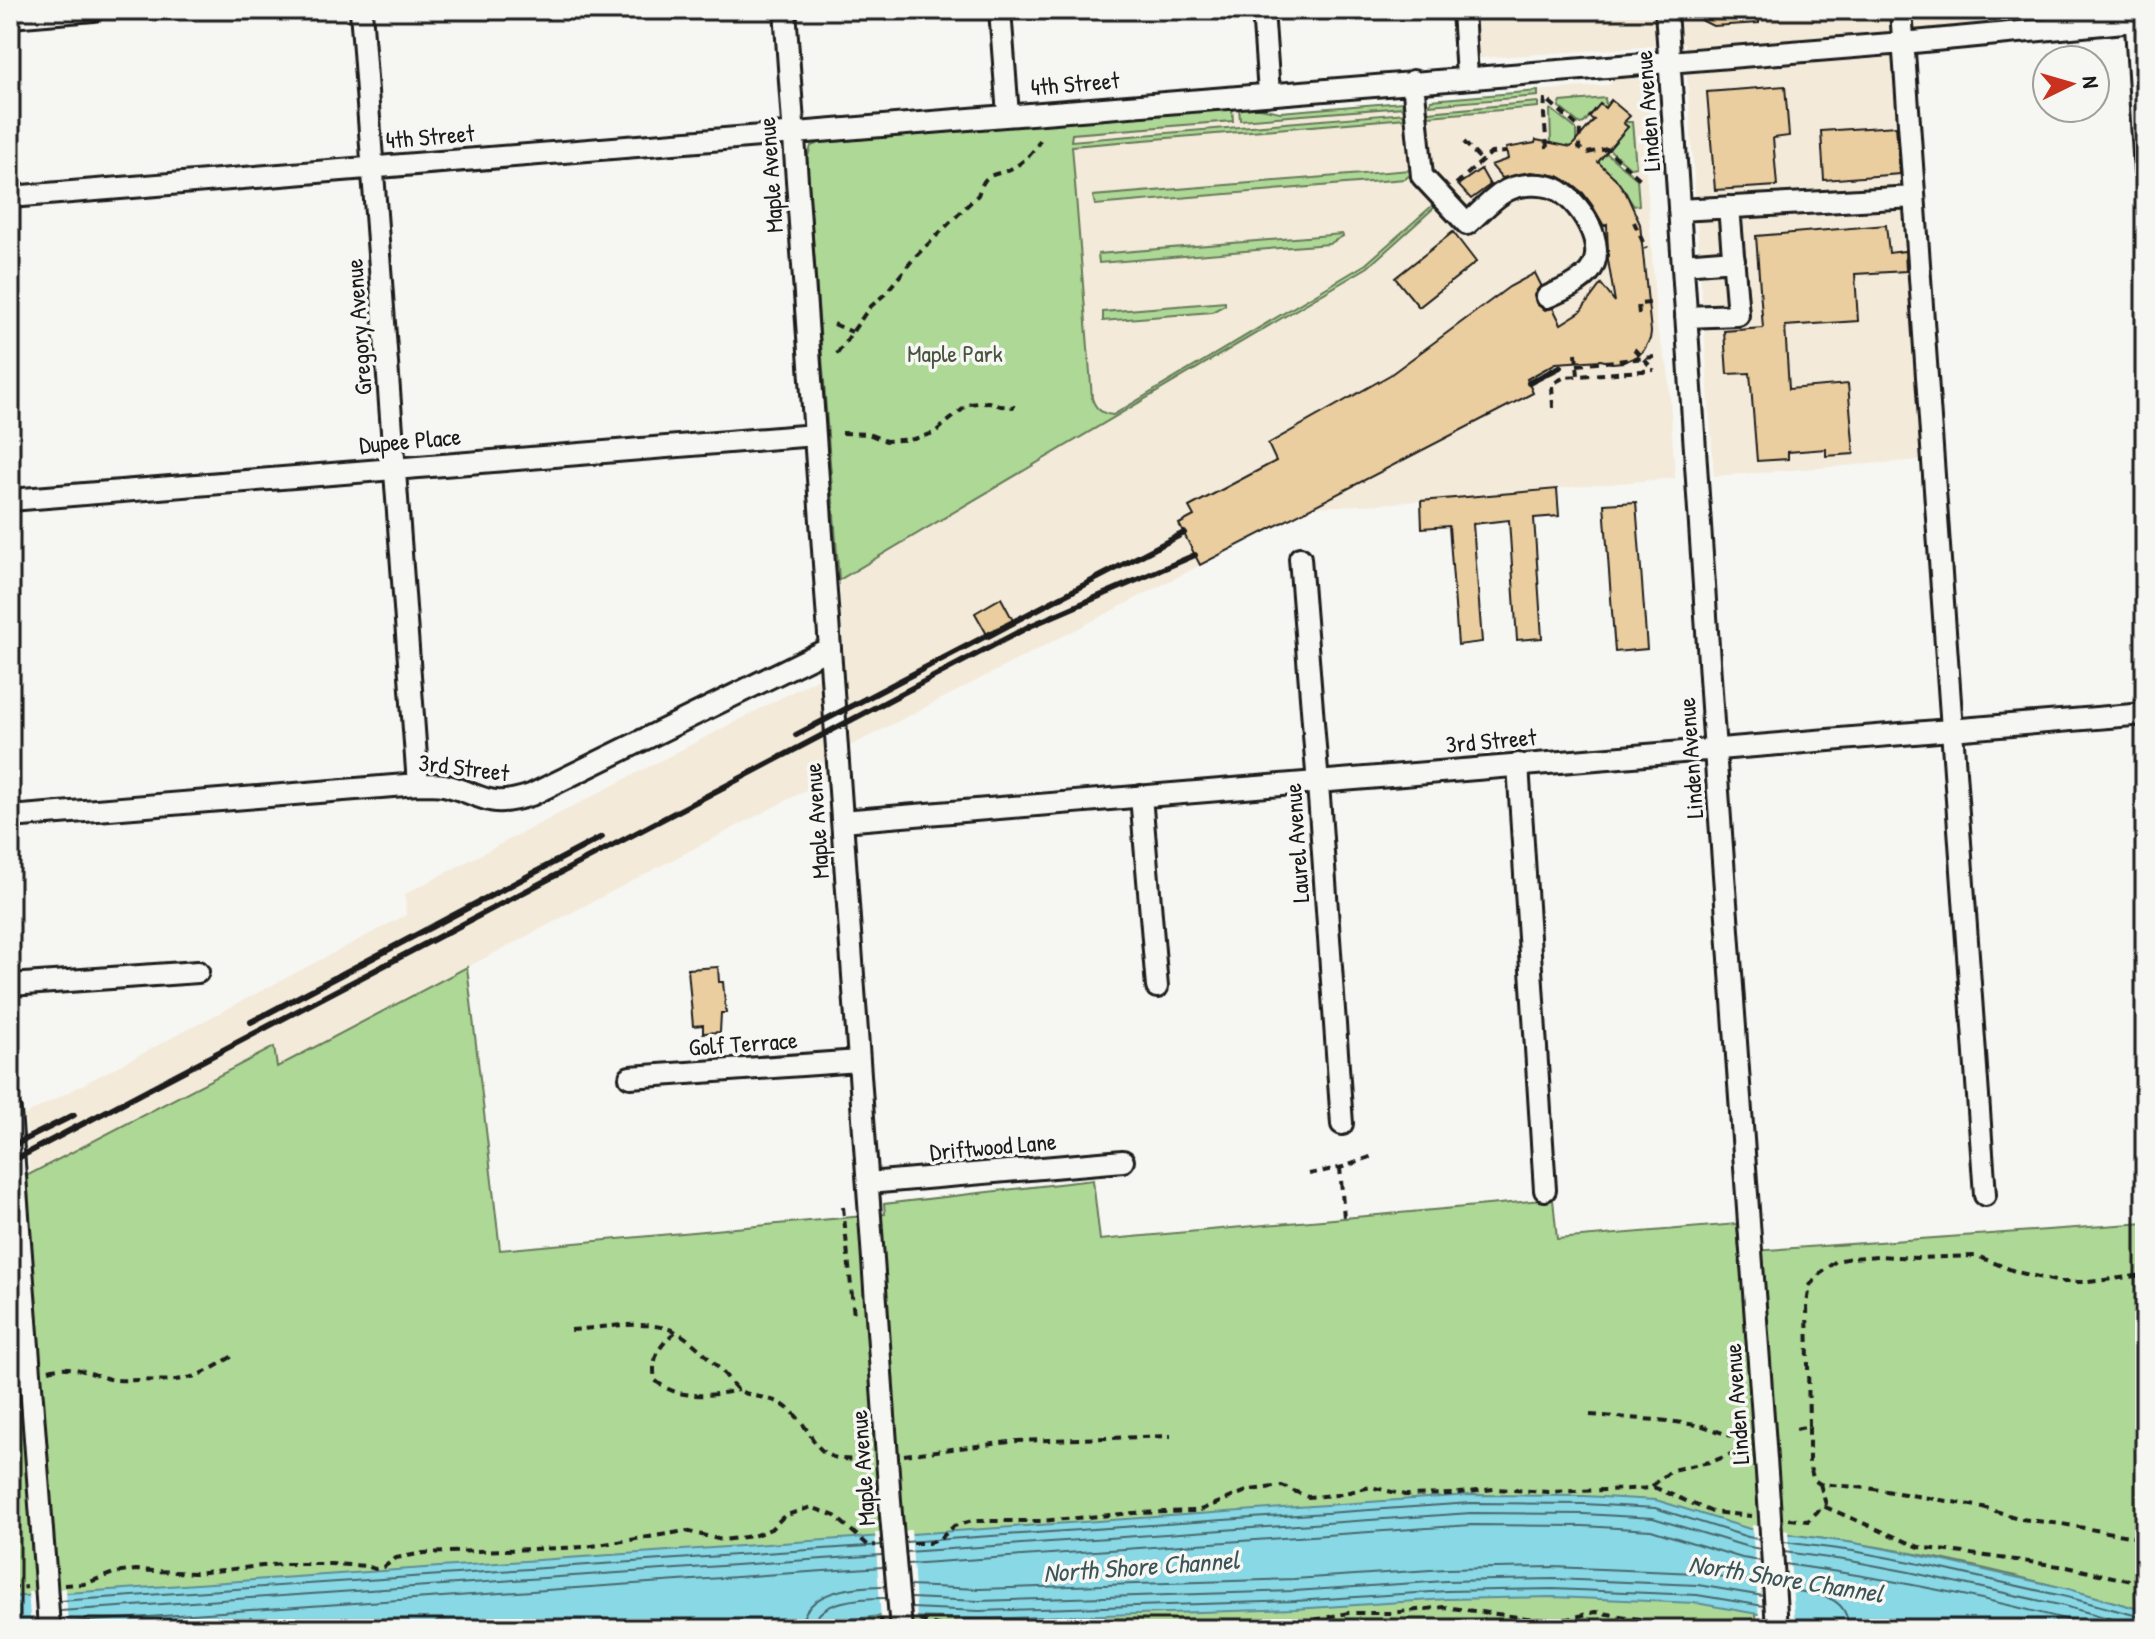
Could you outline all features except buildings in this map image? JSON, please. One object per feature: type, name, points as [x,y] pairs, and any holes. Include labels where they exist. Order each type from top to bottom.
[{"type":"street","points":[[10,17],[94,10]]},
{"type":"street","name":"Gregory Avenue","points":[[361,10],[418,784]]},
{"type":"street","name":"Maple Avenue","points":[[785,10],[901,1629]]},
{"type":"street","points":[[1000,10],[1008,115]]},
{"type":"street","points":[[1263,10],[1269,93]]},
{"type":"street","points":[[1463,10],[1467,77]]},
{"type":"street","name":"Linden Avenue","points":[[1666,10],[1777,1629]]},
{"type":"street","points":[[1901,10],[1985,1195]]},
{"type":"street","points":[[2139,17],[2139,94],[2145,171]]},
{"type":"street","name":"4th Street","points":[[10,197],[1903,43],[2139,17]]},
{"type":"street","points":[[1413,81],[1422,176],[1467,224],[1507,190],[1527,185],[1552,188],[1569,199],[1585,218],[1594,234],[1596,248],[1591,270],[1581,280],[1547,297]]},
{"type":"street","points":[[1679,210],[1914,197]]},
{"type":"street","points":[[1686,317],[1738,315],[1729,207]]},
{"type":"street","points":[[1683,264],[1734,260]]},
{"type":"street","name":"Dupee Place","points":[[10,500],[815,435]]},
{"type":"street","name":"Laurel Avenue","points":[[1300,558],[1342,1124]]},
{"type":"street","name":"3rd Street","points":[[10,817],[418,784],[443,785],[486,801],[511,801],[830,648]]},
{"type":"street","name":"3rd Street","points":[[842,821],[2145,714]]},
{"type":"street","points":[[1518,764],[1545,1190]]},
{"type":"street","points":[[1141,796],[1157,987]]},
{"type":"street","points":[[10,985],[198,972]]},
{"type":"street","name":"Golf Terrace","points":[[630,1077],[859,1061]]},
{"type":"street","points":[[10,1111],[49,1629]]},
{"type":"street","name":"Driftwood Lane","points":[[868,1183],[1123,1161]]},
{"type":"path","points":[[1547,148],[1545,98],[1580,128],[1579,148],[1587,153],[1607,149],[1641,180]]},
{"type":"path","points":[[837,354],[869,308],[978,195],[988,178],[1011,169],[1035,150],[1040,140]]},
{"type":"path","points":[[1464,142],[1482,161]]},
{"type":"path","points":[[1580,158],[1583,151]]},
{"type":"path","points":[[1449,191],[1491,153],[1506,152]]},
{"type":"path","points":[[1634,222],[1646,249]]},
{"type":"path","points":[[1639,314],[1638,304],[1651,303]]},
{"type":"path","points":[[834,324],[852,332]]},
{"type":"path","points":[[1553,408],[1552,384],[1565,377],[1654,370],[1634,349]]},
{"type":"path","points":[[1576,353],[1578,376]]},
{"type":"path","points":[[1577,365],[1654,357]]},
{"type":"path","points":[[842,433],[868,434],[886,441],[914,439],[934,433],[969,404],[988,402],[1015,407]]},
{"type":"path","points":[[1309,1174],[1376,1155]]},
{"type":"path","points":[[1340,1167],[1344,1218]]},
{"type":"path","points":[[2145,1275],[2060,1282],[2017,1272],[1977,1256],[1877,1256],[1836,1261],[1810,1285],[1807,1304],[1809,1465],[1814,1480],[1820,1484],[1868,1488],[1983,1507],[2021,1519],[2145,1539]]},
{"type":"path","points":[[571,1330],[649,1325],[672,1330],[695,1347],[739,1390]]},
{"type":"path","points":[[675,1332],[654,1357],[655,1380],[664,1388],[708,1396],[739,1390],[780,1402],[798,1416],[818,1448],[837,1459],[878,1457]]},
{"type":"path","points":[[49,1370],[65,1366],[114,1379],[175,1382],[207,1372],[236,1354]]},
{"type":"path","points":[[1590,1415],[1703,1426],[1731,1436]]},
{"type":"path","points":[[1796,1429],[1809,1426]]},
{"type":"path","points":[[901,1456],[1017,1441],[1171,1436]]},
{"type":"path","points":[[1651,1488],[1672,1470],[1714,1461],[1738,1451]]},
{"type":"path","points":[[1820,1484],[1827,1508]]},
{"type":"path","points":[[913,1543],[940,1539],[954,1526],[972,1521],[1041,1521],[1198,1511],[1249,1490],[1282,1486],[1308,1497],[1336,1495],[1371,1487],[1405,1495],[1494,1489],[1549,1492],[1656,1488],[1712,1512],[1769,1512],[1808,1521],[1823,1506],[1919,1547],[2067,1567],[2145,1584]]},
{"type":"path","points":[[10,1585],[19,1588],[84,1584],[114,1573],[136,1570],[195,1573],[281,1564],[367,1566],[375,1569],[384,1567],[396,1558],[424,1553],[586,1547],[686,1531],[722,1540],[753,1536],[771,1529],[784,1516],[811,1507],[835,1516],[869,1546],[884,1545]]},
{"type":"path","points":[[10,1536],[13,1532],[26,1531]]},
{"type":"path","points":[[1203,1629],[1254,1624],[1285,1626],[1348,1613],[1391,1613],[1444,1607],[1556,1622],[1595,1612],[1639,1619],[1669,1629]]},
{"type":"path","points":[[1010,1629],[1028,1626],[1046,1629]]},
{"type":"shaded area","points":[[1463,10],[1993,10],[1994,30],[1904,39],[1933,459],[1714,476],[1685,44],[1466,59]]},
{"type":"shaded area","points":[[1618,75],[1630,75],[1639,80],[1646,87],[1652,102],[1644,142],[1657,329],[1668,369],[1675,478],[1382,504],[1313,507],[850,746],[839,580],[1113,418],[1094,406],[1092,398],[1070,122],[1250,106],[1280,112],[1609,85]]},
{"type":"shaded area","points":[[819,678],[827,779],[276,1067],[273,1047],[30,1174],[25,1115],[406,915],[405,894]]},
{"type":"green space","points":[[1538,91],[1538,96],[1430,105],[1431,100]]},
{"type":"green space","points":[[1605,98],[1606,106],[1604,108],[1600,104],[1580,124],[1559,107],[1561,102]]},
{"type":"green space","points":[[1402,102],[1403,107],[1240,120],[1239,107],[1280,112]]},
{"type":"green space","points":[[1538,102],[1538,107],[1429,116],[1429,112]]},
{"type":"green space","name":"Maple Park","points":[[1232,108],[1233,121],[1072,134],[1071,141],[1406,113],[1406,118],[1072,146],[1092,398],[1102,412],[1113,415],[1366,264],[1434,204],[1436,206],[1368,267],[839,580],[807,159],[811,146]]},
{"type":"green space","points":[[1551,109],[1576,129],[1574,150],[1551,143]]},
{"type":"green space","points":[[1625,122],[1632,122],[1636,167],[1631,168],[1604,145],[1628,127]]},
{"type":"green space","points":[[1605,152],[1637,179],[1639,205],[1634,206],[1615,178],[1586,156]]},
{"type":"green space","points":[[1410,170],[1410,175],[1405,179],[1095,205],[1093,196]]},
{"type":"green space","points":[[1342,234],[1329,244],[1099,263],[1098,254]]},
{"type":"green space","points":[[1225,302],[1212,312],[1103,321],[1103,312]]},
{"type":"green space","points":[[467,967],[500,1250],[885,1214],[884,1204],[1093,1180],[1100,1240],[1553,1199],[1557,1239],[1737,1224],[1739,1252],[2145,1223],[2145,1611],[2037,1581],[1927,1556],[1750,1529],[1756,1629],[10,1629],[10,1186],[274,1047],[277,1067]]},
{"type":"water","name":"North Shore Channel","points":[[1470,1495],[1656,1500],[1750,1529],[1913,1554],[2069,1589],[2145,1611],[2145,1629],[1842,1629],[1696,1603],[1553,1597],[979,1619],[879,1616],[847,1620],[821,1629],[10,1629],[10,1597]]},
{"type":"pier","points":[[1752,1525],[1788,1531],[1795,1626],[1759,1618]]},
{"type":"pier","points":[[911,1530],[917,1620],[881,1620],[875,1533]]},
{"type":"pier","points":[[66,1588],[68,1629],[31,1629],[28,1592]]},
{"type":"railway","points":[[1529,383],[1560,367]]},
{"type":"railway","points":[[796,735],[1184,533]]},
{"type":"railway","points":[[10,1162],[1030,626],[1195,555]]},
{"type":"railway","points":[[251,1022],[602,837]]},
{"type":"railway","points":[[10,1147],[74,1115]]}]
